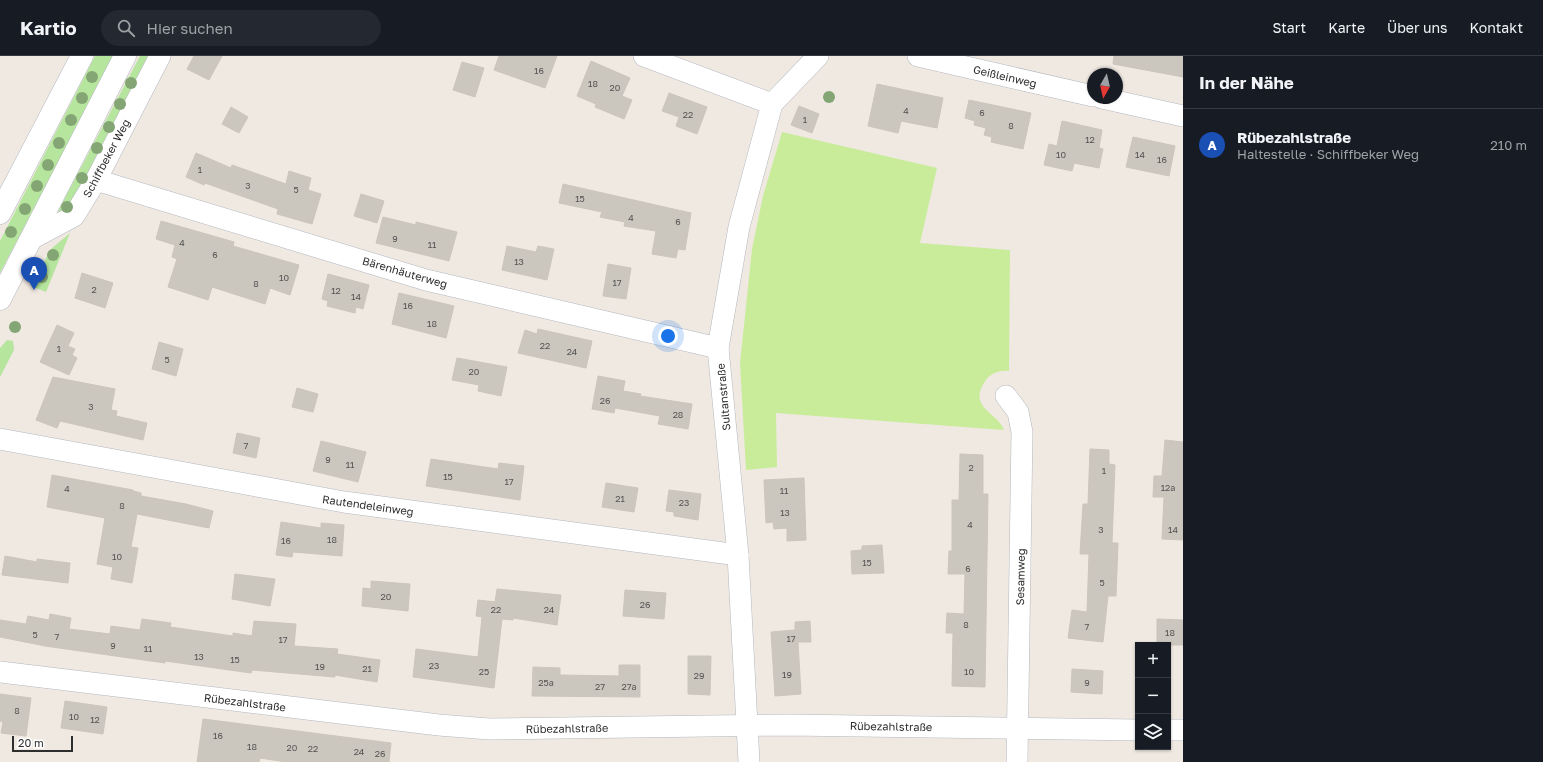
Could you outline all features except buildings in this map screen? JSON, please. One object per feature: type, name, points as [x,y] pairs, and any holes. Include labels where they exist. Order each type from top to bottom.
[{"type":"main road","points":[[0,213],[82,56]]},
{"type":"main road","points":[[0,299],[125,56]]},
{"type":"street","name":"Schiffbeker Weg","points":[[31,239],[74,216],[96,180],[160,56]]},
{"type":"street","points":[[644,56],[772,104]]},
{"type":"street","name":"Sultanstraße","points":[[749,762],[738,555],[718,348],[739,227],[772,104],[818,56]]},
{"type":"street","name":"Geißleinweg","points":[[918,56],[1087,95]]},
{"type":"street","points":[[1123,103],[1183,116]]},
{"type":"street","name":"Bärenhäuterweg","points":[[96,180],[426,280],[718,348]]},
{"type":"street","name":"Sesamweg","points":[[1006,396],[1018,412],[1022,432],[1017,762]]},
{"type":"street","name":"Rautendeleinweg","points":[[0,439],[344,502],[738,555]]},
{"type":"street","name":"Rübezahlstraße","points":[[0,672],[460,727],[489,729],[747,725],[1135,730]]},
{"type":"street","points":[[1171,730],[1183,730]]},
{"type":"green space","points":[[95,56],[114,56],[0,273],[0,241]]},
{"type":"green space","points":[[140,56],[149,56],[66,215],[58,211]]},
{"type":"green space","points":[[782,132],[937,168],[920,243],[1010,250],[1009,371],[996,372],[990,376],[981,389],[980,397],[981,403],[985,409],[1001,424],[1004,430],[776,413],[777,467],[746,470],[740,363],[752,249],[763,196]]},
{"type":"green space","points":[[70,233],[46,292],[31,286],[51,249]]},
{"type":"green space","points":[[7,340],[13,341],[14,350],[0,377],[0,348]]},
{"type":"place","name":"Rübezahlstraße","points":[[34,290]]}]
